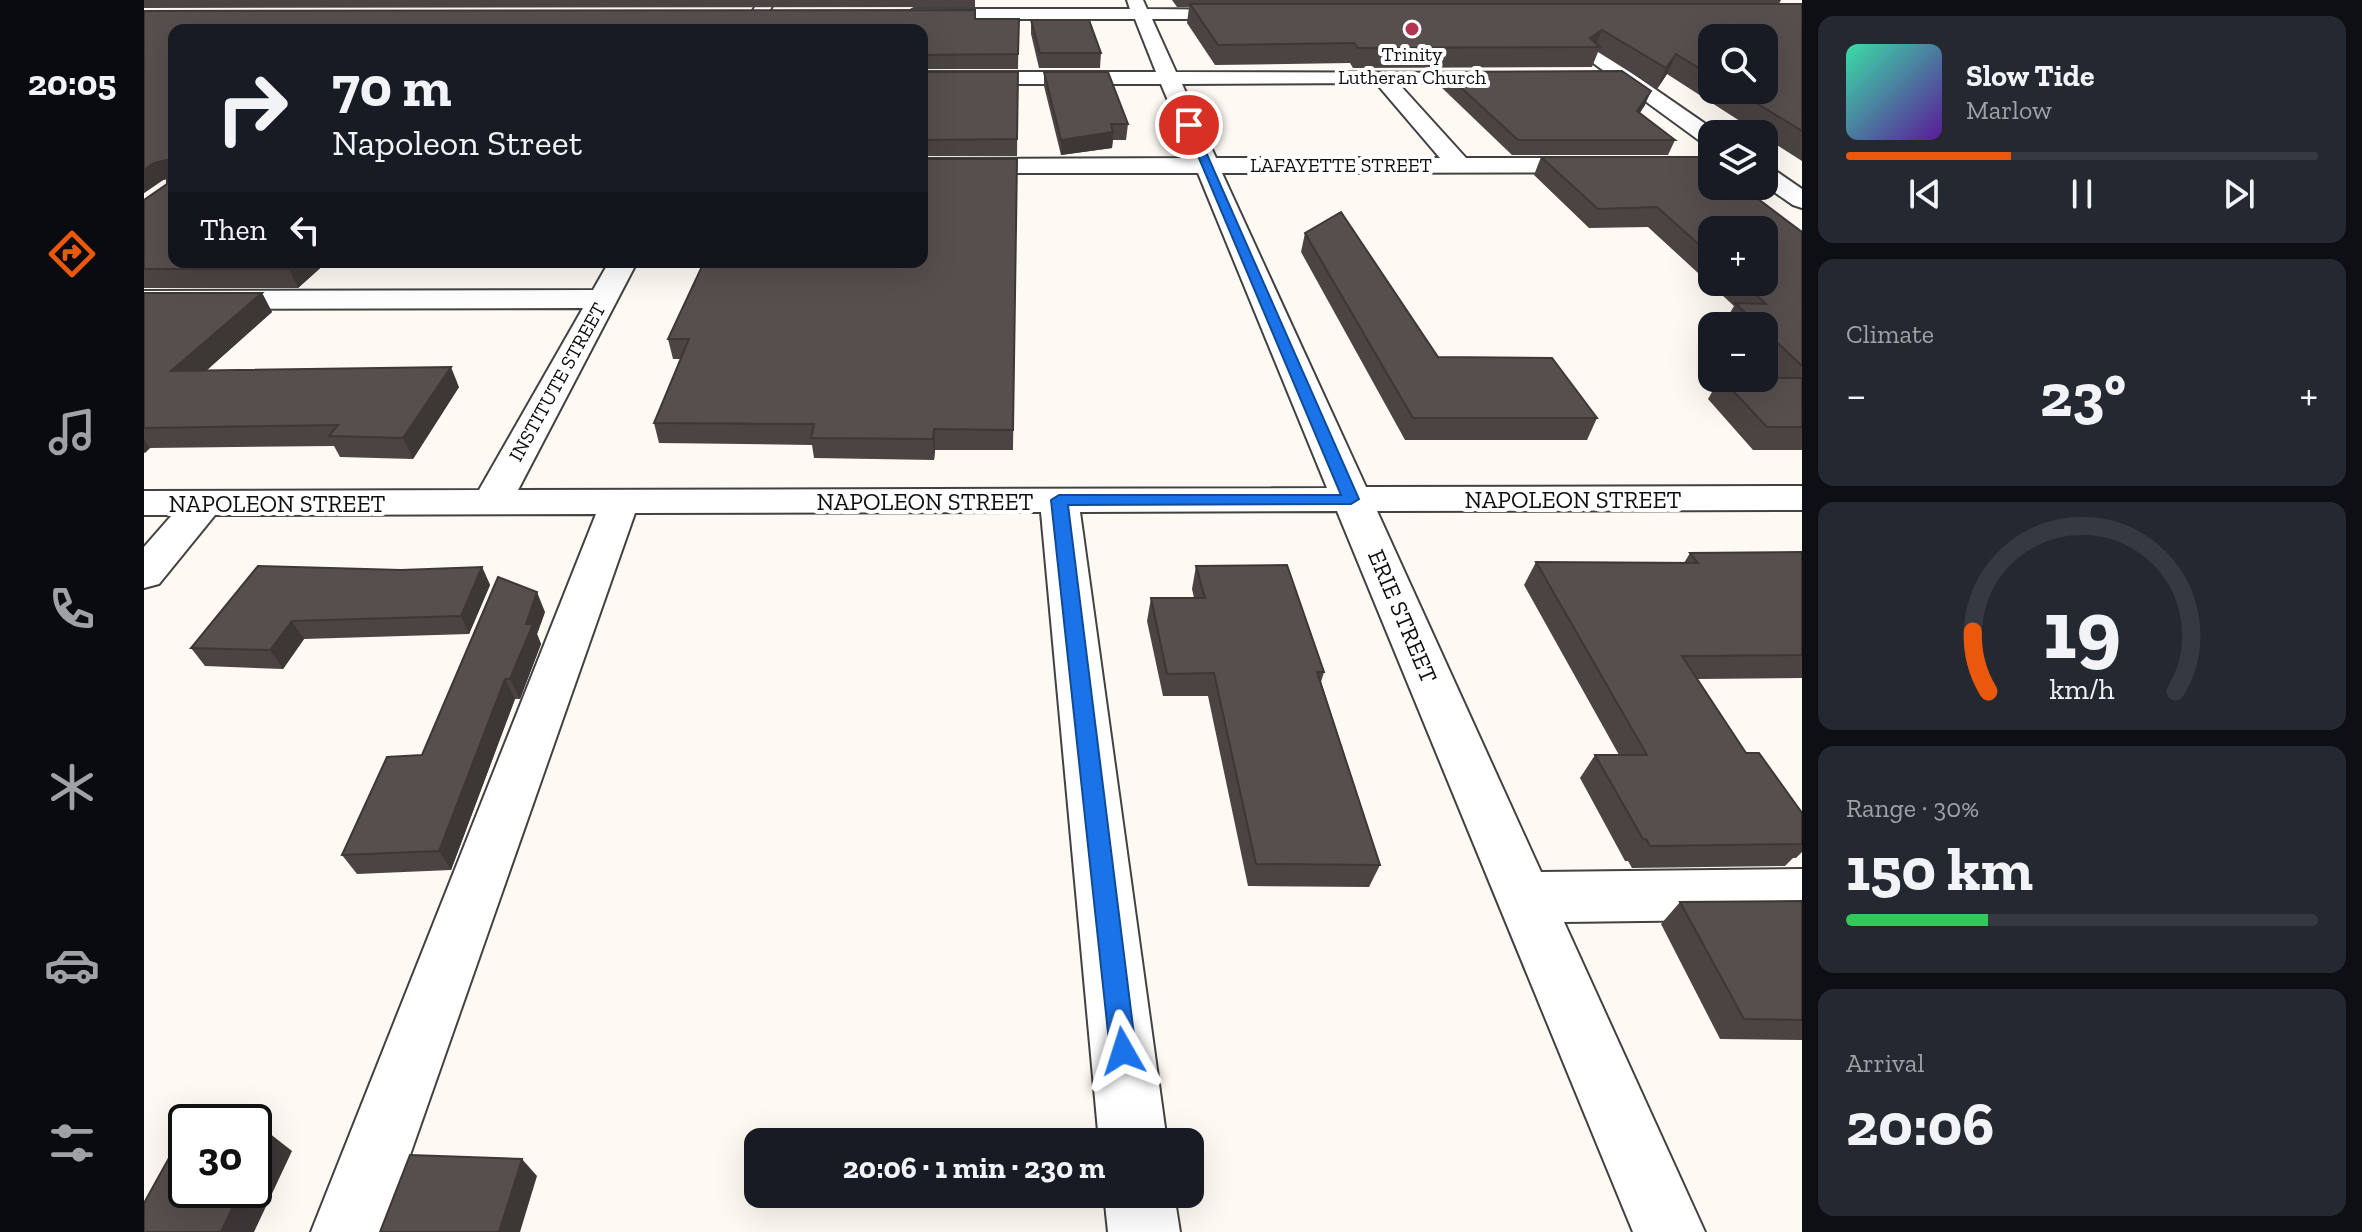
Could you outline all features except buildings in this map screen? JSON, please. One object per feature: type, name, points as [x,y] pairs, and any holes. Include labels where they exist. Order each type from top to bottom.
[{"type":"street","points":[[894,14],[1138,7],[1271,14]]},
{"type":"street","name":"ERIE STREET","points":[[1138,7],[1669,1232]]},
{"type":"street","points":[[1512,7],[1536,15],[1698,129]]},
{"type":"street","points":[[756,14],[783,14]]},
{"type":"street","points":[[1228,14],[1245,37]]},
{"type":"street","points":[[1536,15],[1571,15]]},
{"type":"street","points":[[928,78],[1169,78],[1258,71],[1382,78],[1516,77]]},
{"type":"street","points":[[1590,76],[1621,76]]},
{"type":"street","points":[[1382,78],[1459,165]]},
{"type":"street","name":"LAFAYETTE STREET","points":[[928,166],[1698,165]]},
{"type":"street","points":[[1778,175],[1802,200]]},
{"type":"street","name":"INSTITUTE STREET","points":[[492,502],[620,268]]},
{"type":"street","points":[[144,300],[603,299]]},
{"type":"street","points":[[1787,498],[1802,532]]},
{"type":"street","name":"NAPOLEON STREET","points":[[144,503],[1787,498]]},
{"type":"street","points":[[1059,500],[1131,1128]]},
{"type":"street","points":[[347,1232],[620,502]]},
{"type":"street","points":[[144,574],[204,503]]},
{"type":"street","points":[[1524,897],[1802,894]]},
{"type":"street","points":[[1141,1208],[1144,1232]]},
{"type":"place","name":"Trinity Lutheran Church","points":[[1412,29]]},
{"type":"route","points":[[1123,1051],[1059,500],[1351,499],[1189,125]]}]
